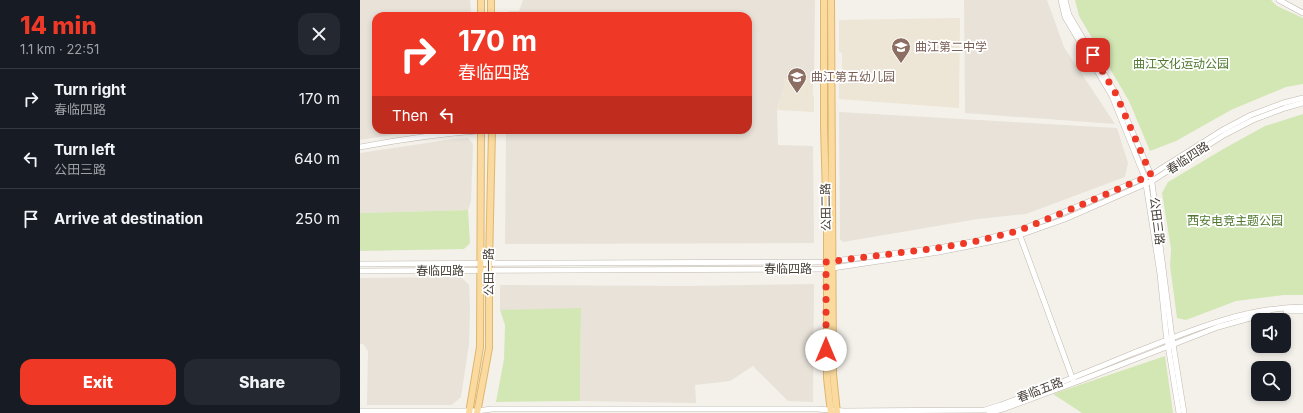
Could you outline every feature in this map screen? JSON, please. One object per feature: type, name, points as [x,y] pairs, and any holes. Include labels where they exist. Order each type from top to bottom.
[{"type":"main road","points":[[481,0],[481,12]]},
{"type":"main road","points":[[491,0],[491,12]]},
{"type":"main road","name":"公田二路","points":[[824,0],[824,127],[830,261],[833,268],[833,412]]},
{"type":"main road","name":"公田二路","points":[[831,0],[830,261],[826,268],[827,378],[833,412]]},
{"type":"main road","name":"公田一路","points":[[469,412],[480,347],[481,134]]},
{"type":"main road","name":"公田一路","points":[[477,412],[489,348],[491,134]]},
{"type":"street","name":"公田三路","points":[[1061,0],[1065,17],[1112,96],[1146,184],[1170,339],[1184,413]]},
{"type":"street","name":"公田三路","points":[[1065,0],[1069,15],[1116,94],[1151,175],[1170,339]]},
{"type":"street","points":[[1279,0],[1303,13]]},
{"type":"street","name":"春临四路","points":[[360,264],[830,261],[938,248],[1019,233],[1151,175],[1221,131],[1251,115],[1283,103],[1303,98]]},
{"type":"street","name":"春临四路","points":[[360,271],[833,268],[939,252],[999,240],[1065,219],[1152,181],[1247,123],[1285,108],[1303,103]]},
{"type":"street","points":[[360,147],[441,134]]},
{"type":"street","points":[[1019,233],[1073,380]]},
{"type":"street","name":"春临五路","points":[[989,413],[1006,408],[1170,339],[1225,318],[1283,308],[1303,307]]},
{"type":"street","name":"春临五路","points":[[477,412],[492,409],[833,412],[985,410],[1073,380],[1218,327],[1265,314],[1303,311]]},
{"type":"street","name":"公田三路","points":[[1171,345],[1179,413]]},
{"type":"street","name":"春临五路","points":[[360,411],[491,413]]},
{"type":"shaded area","points":[[360,0],[470,0],[471,12],[372,12],[372,134],[398,134],[360,140]]},
{"type":"shaded area","points":[[523,0],[815,0],[814,78],[784,78],[784,88],[777,109],[778,145],[813,146],[814,243],[505,244],[506,134],[752,134],[752,12],[509,12],[519,11]]},
{"type":"shaded area","points":[[964,0],[1047,0],[1064,47],[1115,124],[965,113]]},
{"type":"shaded area","name":"曲江第二中学","points":[[960,18],[959,108],[839,99],[839,76],[842,76],[842,53],[839,52],[839,20]]},
{"type":"shaded area","name":"曲江第五幼儿园","points":[[783,78],[812,78],[814,112],[777,110],[784,88]]},
{"type":"shaded area","points":[[839,112],[1117,128],[1128,163],[1125,177],[1026,214],[978,219],[843,242],[840,239]]},
{"type":"shaded area","points":[[468,138],[473,144],[471,201],[468,210],[360,213],[360,153]]},
{"type":"shaded area","points":[[461,277],[469,285],[470,307],[469,344],[461,397],[452,405],[367,405],[368,351],[363,344],[360,344],[360,278]]},
{"type":"shaded area","points":[[814,284],[813,402],[788,401],[753,366],[730,381],[695,385],[696,403],[580,401],[581,309],[500,310],[500,285],[686,286]]},
{"type":"green space","name":"曲江文化运动公园","points":[[1075,0],[1271,0],[1277,6],[1303,18],[1303,84],[1286,87],[1231,110],[1176,141],[1150,151],[1129,101],[1079,16]]},
{"type":"green space","name":"西安电竞主题公园","points":[[1303,114],[1303,295],[1284,295],[1236,301],[1186,320],[1177,318],[1170,266],[1171,249],[1162,193],[1168,182],[1265,126]]},
{"type":"green space","points":[[468,210],[470,243],[464,249],[360,251],[360,213]]},
{"type":"green space","points":[[581,308],[580,401],[496,402],[504,359],[505,325],[500,310]]},
{"type":"green space","points":[[1165,356],[1173,413],[1082,413],[1053,394]]},
{"type":"place","name":"曲江第二中学","points":[[901,64]]},
{"type":"place","name":"曲江第五幼儿园","points":[[797,94]]},
{"type":"route","points":[[826,350],[826,262],[938,248],[977,241],[1018,231],[1151,175],[1116,94],[1093,55]]}]
